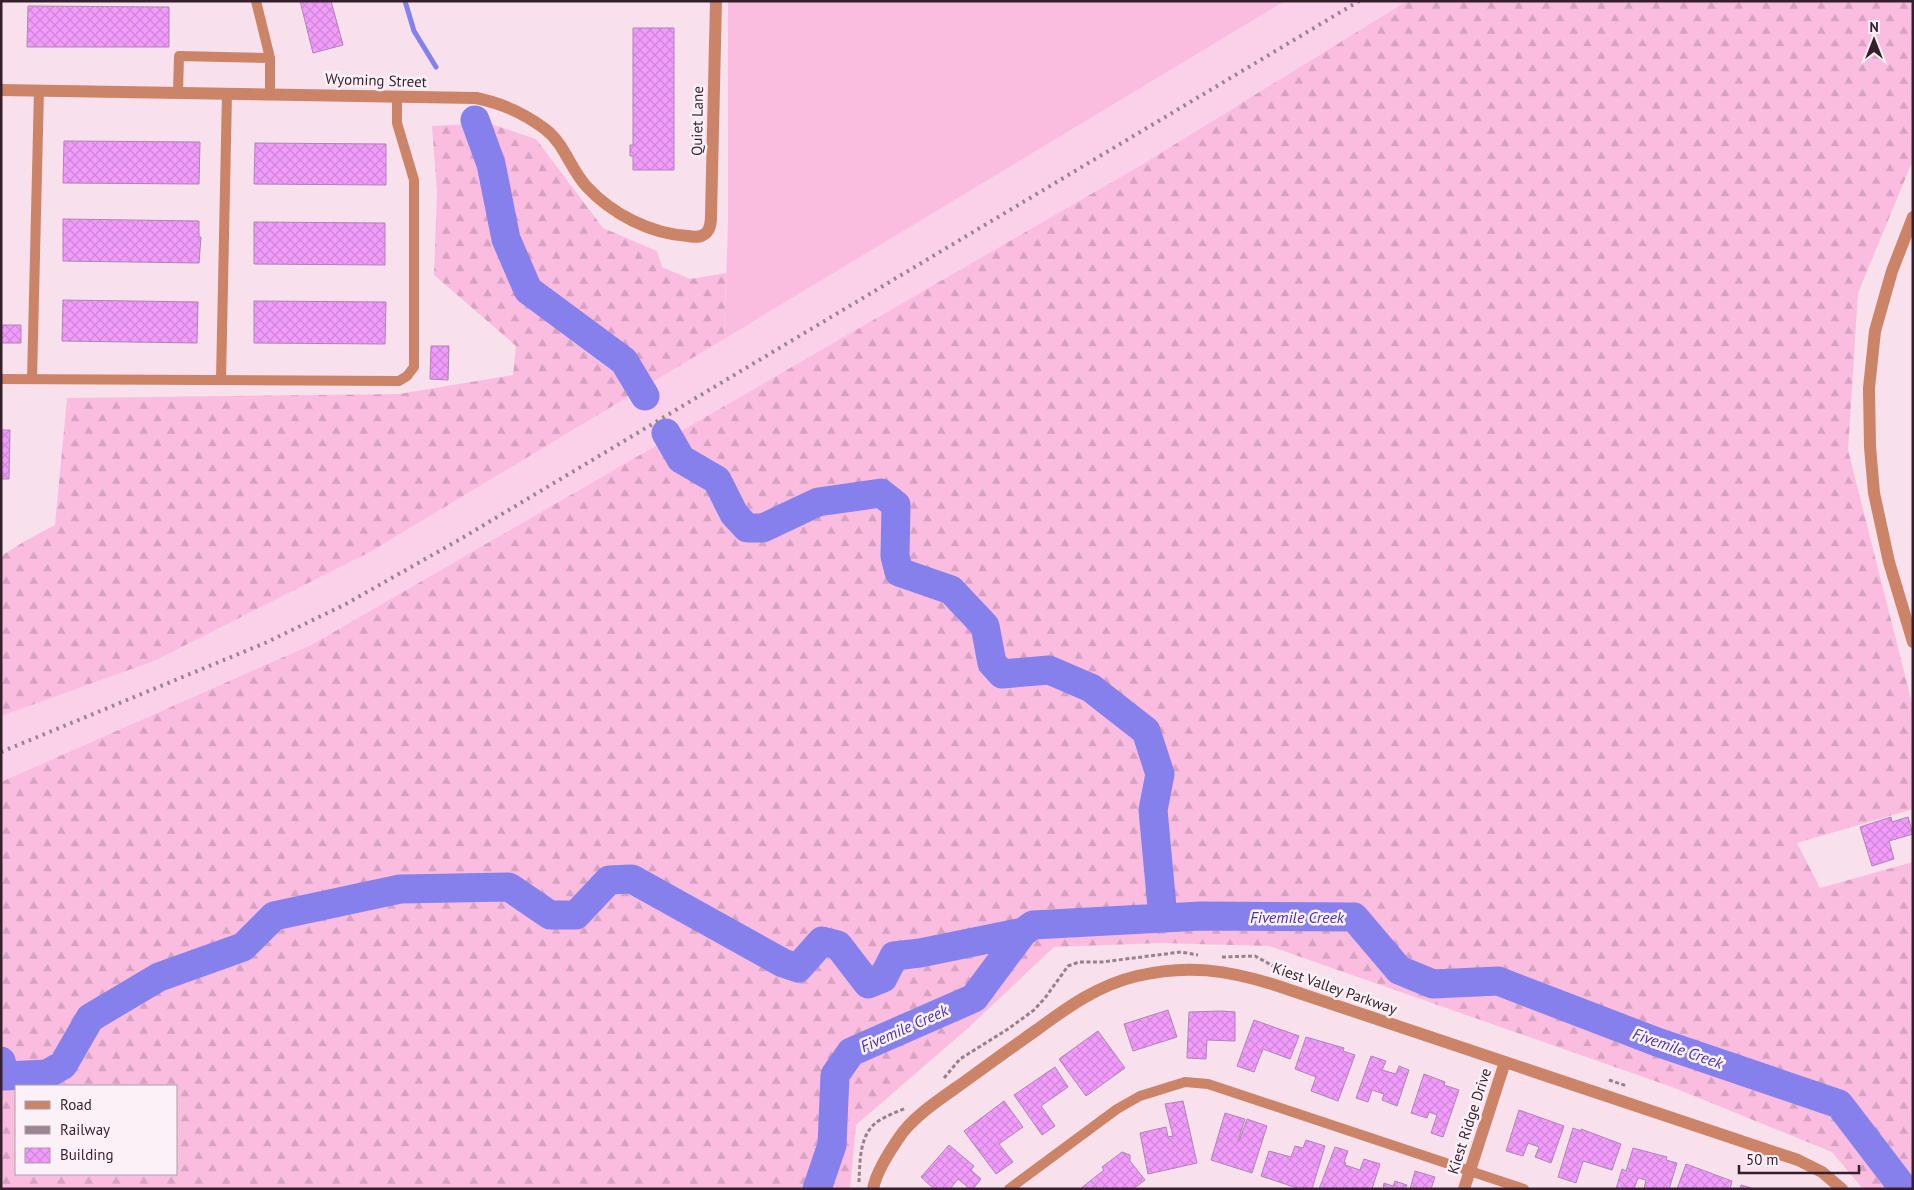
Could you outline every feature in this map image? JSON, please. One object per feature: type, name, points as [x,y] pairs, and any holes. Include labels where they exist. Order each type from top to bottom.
[{"type":"street","name":"Quiet Lane","points":[[699,237],[706,233],[710,226],[711,215],[716,1]]},
{"type":"street","name":"Wyoming Street","points":[[1,90],[270,93],[476,98],[494,101],[536,122],[557,140],[574,170],[587,187],[603,201],[631,220],[648,228],[672,235],[699,237]]},
{"type":"street","points":[[1913,217],[1892,271],[1875,331],[1869,388],[1870,447],[1874,493],[1889,562],[1909,616],[1913,642]]},
{"type":"street","name":"Kiest Valley Parkway","points":[[873,1189],[886,1160],[904,1132],[931,1107],[1075,1002],[1105,986],[1137,976],[1173,970],[1207,970],[1239,974],[1798,1160],[1822,1172],[1842,1189]]},
{"type":"street","name":"Kiest Ridge Drive","points":[[1464,1189],[1505,1062]]},
{"type":"lane","points":[[256,1],[270,58],[270,93]]},
{"type":"lane","points":[[178,92],[179,56],[270,58]]},
{"type":"lane","points":[[32,379],[39,90]]},
{"type":"lane","points":[[221,380],[227,93]]},
{"type":"lane","points":[[1,379],[399,381],[407,376],[414,367],[414,180],[397,123],[397,97]]},
{"type":"lane","points":[[1009,1189],[1116,1109],[1140,1096],[1185,1082],[1208,1084],[1524,1189]]},
{"type":"path","points":[[942,1079],[960,1059],[1008,1030],[1034,1010],[1068,966],[1079,962],[1102,962],[1181,952],[1202,955]]},
{"type":"path","points":[[1219,957],[1255,956],[1287,974]]},
{"type":"path","points":[[1600,1078],[1636,1089]]},
{"type":"path","points":[[858,1189],[861,1153],[865,1138],[878,1121],[909,1106]]},
{"type":"shaded area","points":[[1285,1],[1407,1],[1143,164],[313,644],[1,782],[1,716],[154,661],[370,552]]},
{"type":"green space","points":[[728,1],[1285,1],[724,339],[728,223]]},
{"type":"green space","points":[[1407,1],[1913,1],[1913,160],[1858,293],[1848,450],[1913,707],[1913,809],[1797,843],[1820,888],[1913,862],[1913,1189],[1863,1189],[1832,1152],[1672,1087],[1269,946],[1161,943],[1054,947],[967,1029],[856,1125],[850,1189],[1,1189],[1,782],[313,644],[1143,164]]},
{"type":"green space","points":[[488,123],[536,139],[603,228],[657,251],[662,267],[690,279],[726,273],[724,339],[370,552],[154,661],[1,716],[1,556],[55,525],[67,398],[399,394],[513,375],[516,346],[434,275],[437,192],[432,126]]},
{"type":"building","points":[[300,1],[331,1],[343,45],[313,53]]},
{"type":"building","points":[[28,6],[169,7],[169,47],[27,47]]},
{"type":"building","points":[[633,28],[674,28],[674,170],[633,170],[633,156],[630,156],[630,145],[633,145]]},
{"type":"building","points":[[64,141],[200,142],[199,184],[63,183]]},
{"type":"building","points":[[255,143],[386,144],[386,185],[254,184]]},
{"type":"building","points":[[63,219],[199,221],[199,237],[201,237],[199,263],[63,261]]},
{"type":"building","points":[[254,222],[385,223],[385,265],[254,264]]},
{"type":"building","points":[[63,300],[198,302],[197,343],[62,341]]},
{"type":"building","points":[[254,301],[386,302],[385,344],[254,343]]},
{"type":"building","points":[[1,325],[21,325],[21,343],[1,343]]},
{"type":"building","points":[[431,346],[449,346],[448,380],[430,379]]},
{"type":"building","points":[[1,430],[10,430],[9,479],[1,479]]},
{"type":"building","points":[[1891,817],[1892,822],[1908,817],[1913,834],[1889,841],[1894,859],[1872,866],[1860,827]]},
{"type":"building","points":[[1168,1010],[1177,1037],[1133,1051],[1124,1024]]},
{"type":"building","points":[[1189,1012],[1235,1012],[1235,1041],[1207,1040],[1206,1059],[1187,1058]]},
{"type":"building","points":[[1254,1020],[1299,1036],[1290,1059],[1263,1049],[1254,1072],[1237,1066]]},
{"type":"building","points":[[1098,1031],[1125,1068],[1086,1096],[1059,1059]]},
{"type":"building","points":[[1306,1037],[1344,1048],[1343,1051],[1355,1055],[1338,1101],[1311,1091],[1316,1077],[1295,1069]]},
{"type":"building","points":[[1371,1056],[1386,1061],[1382,1070],[1396,1074],[1399,1066],[1409,1070],[1397,1106],[1382,1100],[1384,1094],[1372,1090],[1368,1102],[1356,1098]]},
{"type":"building","points":[[1055,1067],[1068,1087],[1041,1106],[1055,1126],[1042,1135],[1014,1095]]},
{"type":"building","points":[[1424,1074],[1445,1082],[1444,1085],[1459,1090],[1443,1137],[1431,1133],[1437,1115],[1429,1112],[1427,1118],[1411,1113]]},
{"type":"building","points":[[1004,1101],[1023,1127],[999,1144],[1013,1162],[996,1174],[964,1131]]},
{"type":"building","points":[[1183,1101],[1197,1163],[1148,1174],[1140,1133],[1166,1127],[1168,1137],[1173,1136],[1165,1104]]},
{"type":"building","points":[[1519,1110],[1564,1126],[1551,1163],[1535,1157],[1539,1147],[1528,1143],[1523,1156],[1506,1151]]},
{"type":"building","points":[[1225,1113],[1245,1119],[1238,1141],[1247,1119],[1267,1126],[1252,1173],[1211,1160]]},
{"type":"building","points":[[1573,1128],[1581,1131],[1581,1129],[1621,1144],[1612,1170],[1583,1161],[1576,1183],[1558,1177]]},
{"type":"building","points":[[1306,1140],[1325,1146],[1312,1189],[1300,1189],[1261,1176],[1269,1151],[1291,1157],[1295,1146],[1303,1148]]},
{"type":"building","points":[[949,1145],[974,1166],[971,1170],[981,1179],[973,1189],[970,1189],[958,1179],[950,1189],[934,1189],[921,1177]]},
{"type":"building","points":[[1335,1147],[1348,1151],[1344,1162],[1346,1163],[1345,1165],[1360,1170],[1364,1159],[1380,1164],[1372,1189],[1319,1189]]},
{"type":"building","points":[[1633,1148],[1667,1157],[1666,1160],[1677,1163],[1669,1189],[1644,1189],[1646,1180],[1638,1178],[1634,1189],[1616,1189],[1622,1169],[1626,1171]]},
{"type":"building","points":[[1122,1152],[1130,1155],[1130,1161],[1145,1180],[1133,1189],[1080,1189],[1104,1170],[1102,1167]]},
{"type":"building","points":[[1686,1164],[1732,1181],[1730,1189],[1677,1189]]},
{"type":"building","points":[[1415,1171],[1435,1177],[1431,1189],[1410,1189]]},
{"type":"building","points":[[1395,1181],[1407,1185],[1405,1189],[1383,1189],[1384,1183],[1393,1186]]},
{"type":"building","points":[[1741,1185],[1755,1189],[1740,1189]]},
{"type":"waterway","points":[[405,1],[414,31],[436,67]]},
{"type":"waterway","points":[[475,120],[491,164],[506,239],[528,290],[624,361],[645,396]]},
{"type":"waterway","points":[[666,433],[681,459],[717,480],[734,514],[747,528],[763,528],[818,502],[881,493],[896,505],[895,556],[899,572],[951,590],[985,626],[992,663],[1002,674],[1049,670],[1091,688],[1146,731],[1160,774],[1153,810],[1163,918]]},
{"type":"waterway","points":[[1,1061],[5,1076],[47,1074],[63,1065],[90,1018],[159,977],[243,947],[274,916],[400,889],[509,887],[550,915],[576,915],[609,880],[632,879],[783,963],[798,968],[822,941],[838,945],[868,984],[883,978],[894,956],[920,953],[1023,932]]},
{"type":"waterway","name":"Fivemile Creek","points":[[817,1189],[832,1145],[835,1075],[851,1052],[974,998],[1023,932],[1033,925],[1201,916],[1354,917],[1399,970],[1433,984],[1498,981],[1657,1042],[1839,1104],[1904,1189]]},
{"type":"railway","points":[[1,752],[265,643],[344,605],[457,541],[1359,1]]}]
